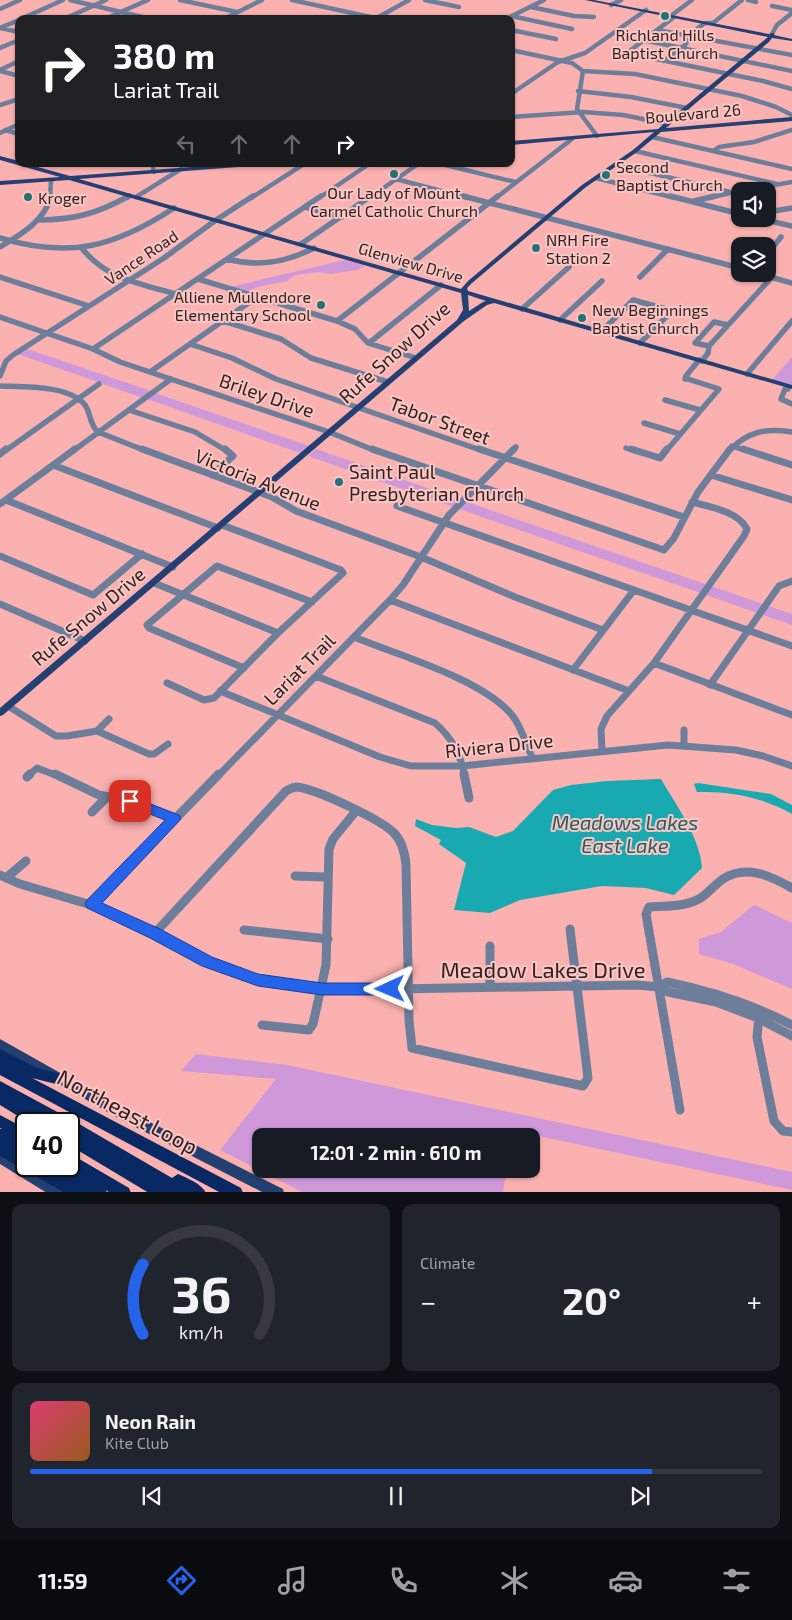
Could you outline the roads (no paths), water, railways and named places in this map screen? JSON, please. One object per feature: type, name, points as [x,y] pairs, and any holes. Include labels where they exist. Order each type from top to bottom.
[{"type":"highway","points":[[0,1055],[34,1073],[56,1078]]},
{"type":"highway","name":"Northeast Loop","points":[[0,1068],[236,1192]]},
{"type":"highway","points":[[0,1086],[47,1112]]},
{"type":"highway","points":[[3,1101],[23,1112]]},
{"type":"highway","points":[[0,1121],[15,1130]]},
{"type":"highway","points":[[80,1131],[185,1192]]},
{"type":"highway","points":[[0,1135],[15,1144]]},
{"type":"highway","points":[[80,1144],[164,1192]]},
{"type":"highway","points":[[0,1149],[15,1158]]},
{"type":"highway","points":[[80,1173],[124,1192]]},
{"type":"highway","points":[[155,1174],[174,1178],[199,1192]]},
{"type":"highway","points":[[51,1177],[80,1192]]},
{"type":"highway","points":[[79,1177],[100,1192]]},
{"type":"main road","points":[[588,0],[772,35]]},
{"type":"main road","points":[[597,0],[612,4]]},
{"type":"main road","points":[[673,16],[792,39]]},
{"type":"main road","points":[[759,34],[768,41],[792,39]]},
{"type":"main road","name":"Rufe Snow Drive","points":[[4,710],[460,321],[466,310],[463,292],[467,284],[596,178],[636,151],[768,41],[772,35]]},
{"type":"main road","name":"Boulevard 26","points":[[597,136],[792,120]]},
{"type":"main road","points":[[669,123],[683,128]]},
{"type":"main road","name":"Boulevard 26","points":[[515,143],[731,125]]},
{"type":"main road","points":[[630,134],[650,139],[674,131]]},
{"type":"main road","name":"Glenview Drive","points":[[0,158],[15,162]]},
{"type":"main road","name":"Glenview Drive","points":[[33,167],[790,388]]},
{"type":"main road","points":[[0,183],[209,167]]},
{"type":"main road","points":[[50,172],[51,180]]},
{"type":"main road","points":[[33,180],[47,176],[50,172]]},
{"type":"main road","points":[[433,283],[455,286],[467,284]]},
{"type":"main road","points":[[444,286],[465,300]]},
{"type":"main road","points":[[460,321],[486,303],[496,301]]},
{"type":"main road","points":[[0,1044],[56,1078],[130,1118],[278,1192]]},
{"type":"main road","points":[[0,1157],[59,1192]]},
{"type":"street","points":[[0,9],[20,0]]},
{"type":"street","points":[[29,15],[63,0]]},
{"type":"street","points":[[70,0],[135,15]]},
{"type":"street","points":[[73,15],[106,0]]},
{"type":"street","points":[[115,15],[148,0]]},
{"type":"street","points":[[180,0],[237,12]]},
{"type":"street","points":[[231,15],[262,0]]},
{"type":"street","points":[[292,0],[363,15]]},
{"type":"street","points":[[382,15],[409,0]]},
{"type":"street","points":[[425,0],[459,7]]},
{"type":"street","points":[[512,15],[544,0]]},
{"type":"street","points":[[612,4],[621,0]]},
{"type":"street","points":[[692,0],[627,53],[728,74],[792,90]]},
{"type":"street","points":[[664,61],[705,23],[713,23],[742,0]]},
{"type":"street","points":[[748,0],[756,2]]},
{"type":"street","points":[[531,6],[574,16],[594,17]]},
{"type":"street","points":[[772,6],[792,11]]},
{"type":"street","points":[[515,91],[562,60],[585,52],[645,10]]},
{"type":"street","name":"Rufe Snow Drive","points":[[772,35],[777,25],[792,11]]},
{"type":"street","points":[[515,18],[572,29]]},
{"type":"street","points":[[0,28],[15,21]]},
{"type":"street","points":[[0,28],[15,31]]},
{"type":"street","points":[[657,30],[792,55]]},
{"type":"street","points":[[515,31],[556,39]]},
{"type":"street","points":[[643,40],[792,71]]},
{"type":"street","points":[[0,48],[15,42]]},
{"type":"street","points":[[515,51],[562,60],[574,64],[583,71],[635,74],[710,89],[768,104],[792,115]]},
{"type":"street","points":[[0,70],[15,63]]},
{"type":"street","points":[[0,70],[15,75]]},
{"type":"street","points":[[583,71],[578,92],[577,109],[597,136]]},
{"type":"street","points":[[578,92],[631,97],[687,108]]},
{"type":"street","points":[[0,104],[15,100]]},
{"type":"street","points":[[515,117],[579,112],[623,115],[669,123]]},
{"type":"street","points":[[2,131],[15,126]]},
{"type":"street","points":[[713,151],[719,147],[754,142],[792,130]]},
{"type":"street","points":[[2,131],[15,133]]},
{"type":"street","points":[[337,321],[572,139]]},
{"type":"street","points":[[650,139],[792,169]]},
{"type":"street","points":[[636,151],[777,184],[792,182]]},
{"type":"street","points":[[785,167],[792,163]]},
{"type":"street","points":[[617,165],[731,192]]},
{"type":"street","points":[[153,167],[154,172]]},
{"type":"street","name":"Vance Road","points":[[0,376],[9,358],[177,249],[216,220],[299,167]]},
{"type":"street","points":[[93,348],[365,167]]},
{"type":"street","points":[[301,244],[414,167]]},
{"type":"street","points":[[453,167],[515,182]]},
{"type":"street","points":[[37,220],[64,220],[96,214],[133,197],[181,169]]},
{"type":"street","points":[[596,178],[731,212]]},
{"type":"street","points":[[396,179],[731,266]]},
{"type":"street","points":[[0,246],[28,229],[37,220],[50,203],[53,190],[51,180]]},
{"type":"street","points":[[690,202],[731,194]]},
{"type":"street","points":[[305,207],[342,217]]},
{"type":"street","points":[[0,238],[51,249],[101,244],[128,235],[174,208]]},
{"type":"street","points":[[776,211],[792,208]]},
{"type":"street","points":[[776,222],[792,226]]},
{"type":"street","points":[[776,243],[781,237]]},
{"type":"street","points":[[81,247],[99,267],[130,280],[176,294]]},
{"type":"street","points":[[227,259],[243,264],[258,264],[302,254],[314,248]]},
{"type":"street","points":[[640,276],[668,250]]},
{"type":"street","points":[[522,309],[569,267]]},
{"type":"street","points":[[0,277],[90,306]]},
{"type":"street","points":[[776,278],[792,282]]},
{"type":"street","points":[[198,279],[337,321],[354,329],[369,343],[416,358]]},
{"type":"street","points":[[560,320],[602,280]]},
{"type":"street","points":[[626,448],[660,458],[718,389],[688,380],[708,353],[709,346],[767,282]]},
{"type":"street","points":[[369,343],[444,286]]},
{"type":"street","points":[[150,372],[257,297]]},
{"type":"street","points":[[602,332],[633,300],[671,310],[640,343]]},
{"type":"street","name":"Briley Drive","points":[[0,317],[93,348],[120,362],[330,432],[359,445],[664,550],[684,517]]},
{"type":"street","points":[[223,321],[286,342],[311,358],[388,382]]},
{"type":"street","points":[[747,374],[792,321]]},
{"type":"street","points":[[709,346],[695,342],[714,322],[728,325]]},
{"type":"street","name":"Tabor Street","points":[[190,344],[232,358],[276,379],[408,426],[684,517]]},
{"type":"street","points":[[0,504],[171,379]]},
{"type":"street","points":[[0,454],[79,400],[99,384]]},
{"type":"street","points":[[0,386],[49,389],[65,393],[85,405],[93,428],[98,433]]},
{"type":"street","points":[[790,388],[788,393],[781,398],[783,401],[792,404]]},
{"type":"street","points":[[665,400],[700,410]]},
{"type":"street","points":[[129,410],[195,432],[232,453],[233,456],[230,460],[212,476]]},
{"type":"street","points":[[644,423],[680,434]]},
{"type":"street","points":[[684,517],[692,502],[732,446],[744,436],[754,431],[770,429],[792,432]]},
{"type":"street","name":"Victoria Avenue","points":[[98,433],[260,493],[296,511],[603,630]]},
{"type":"street","points":[[732,446],[792,465]]},
{"type":"street","name":"Lariat Trail","points":[[92,904],[390,600],[444,523],[516,447]]},
{"type":"street","points":[[53,466],[343,572],[209,700],[167,683]]},
{"type":"street","points":[[711,475],[792,500]]},
{"type":"street","points":[[6,500],[173,566]]},
{"type":"street","points":[[602,751],[603,724],[613,707],[654,663],[744,536],[747,527],[740,519],[692,502]]},
{"type":"street","points":[[397,506],[792,646]]},
{"type":"street","points":[[0,556],[93,594],[142,554]]},
{"type":"street","points":[[244,668],[150,628],[148,625],[217,566],[312,602]]},
{"type":"street","points":[[710,684],[780,586],[792,581]]},
{"type":"street","points":[[154,583],[278,633]]},
{"type":"street","points":[[573,670],[634,590]]},
{"type":"street","points":[[390,600],[629,692]]},
{"type":"street","points":[[0,604],[85,641]]},
{"type":"street","points":[[354,637],[469,683],[493,698],[513,716],[532,758]]},
{"type":"street","points":[[654,663],[792,714]]},
{"type":"street","points":[[316,676],[435,723],[452,737],[457,746],[469,798]]},
{"type":"street","name":"Riviera Drive","points":[[220,691],[403,765],[426,767],[462,766],[652,746],[684,746],[736,750],[763,756],[792,766]]},
{"type":"street","points":[[4,710],[31,720],[52,734],[63,737],[88,731],[97,731],[148,754],[154,754],[168,744]]},
{"type":"street","points":[[97,731],[109,719]]},
{"type":"street","points":[[684,730],[684,746]]},
{"type":"street","points":[[27,777],[37,768],[40,768],[106,798],[130,801],[175,819]]},
{"type":"street","points":[[155,934],[289,789],[296,787],[309,791],[373,819],[393,832],[400,842],[405,855],[409,1020],[414,1049],[583,1086],[588,1078],[570,928]]},
{"type":"street","points":[[92,812],[106,798]]},
{"type":"street","points":[[262,1025],[309,1030],[313,1024],[326,965],[329,848],[332,839],[356,811]]},
{"type":"street","points":[[3,877],[26,861]]},
{"type":"street","points":[[680,1110],[646,914],[649,907],[697,900],[723,880],[736,873],[746,871],[759,873],[792,888]]},
{"type":"street","points":[[295,876],[327,877]]},
{"type":"street","name":"Meadow Lakes Drive","points":[[3,877],[20,884],[92,904],[226,970],[274,984],[322,989],[637,985],[659,987],[668,992],[716,1002],[792,1025]]},
{"type":"street","points":[[244,930],[328,940]]},
{"type":"street","points":[[490,946],[490,987]]},
{"type":"street","points":[[759,1014],[756,1037],[774,1121],[783,1131],[792,1132]]},
{"type":"street","name":"Meadow Lakes Drive","points":[[759,1014],[792,1036]]},
{"type":"water","name":"Meadows Lakes East Lake","points":[[661,779],[692,833],[697,845],[702,868],[674,895],[646,888],[602,886],[520,900],[490,913],[454,910],[466,863],[439,844],[441,840],[415,826],[416,819],[432,825],[456,828],[469,827],[496,837],[513,831],[553,790],[571,785],[607,781]]},
{"type":"water","points":[[698,783],[771,794],[792,805],[792,814],[769,803],[746,796],[697,792],[694,784]]},
{"type":"place","name":"Richland Hills Baptist Church","points":[[665,16]]},
{"type":"place","name":"Our Lady of Mount Carmel Catholic Church","points":[[394,174]]},
{"type":"place","name":"Second Baptist Church","points":[[606,175]]},
{"type":"place","name":"Kroger","points":[[28,197]]},
{"type":"place","name":"NRH Fire Station 2","points":[[536,248]]},
{"type":"place","name":"Alliene Mullendore Elementary School","points":[[321,305]]},
{"type":"place","name":"New Beginnings Baptist Church","points":[[582,318]]},
{"type":"place","name":"Saint Paul Presbyterian Church","points":[[339,482]]}]
